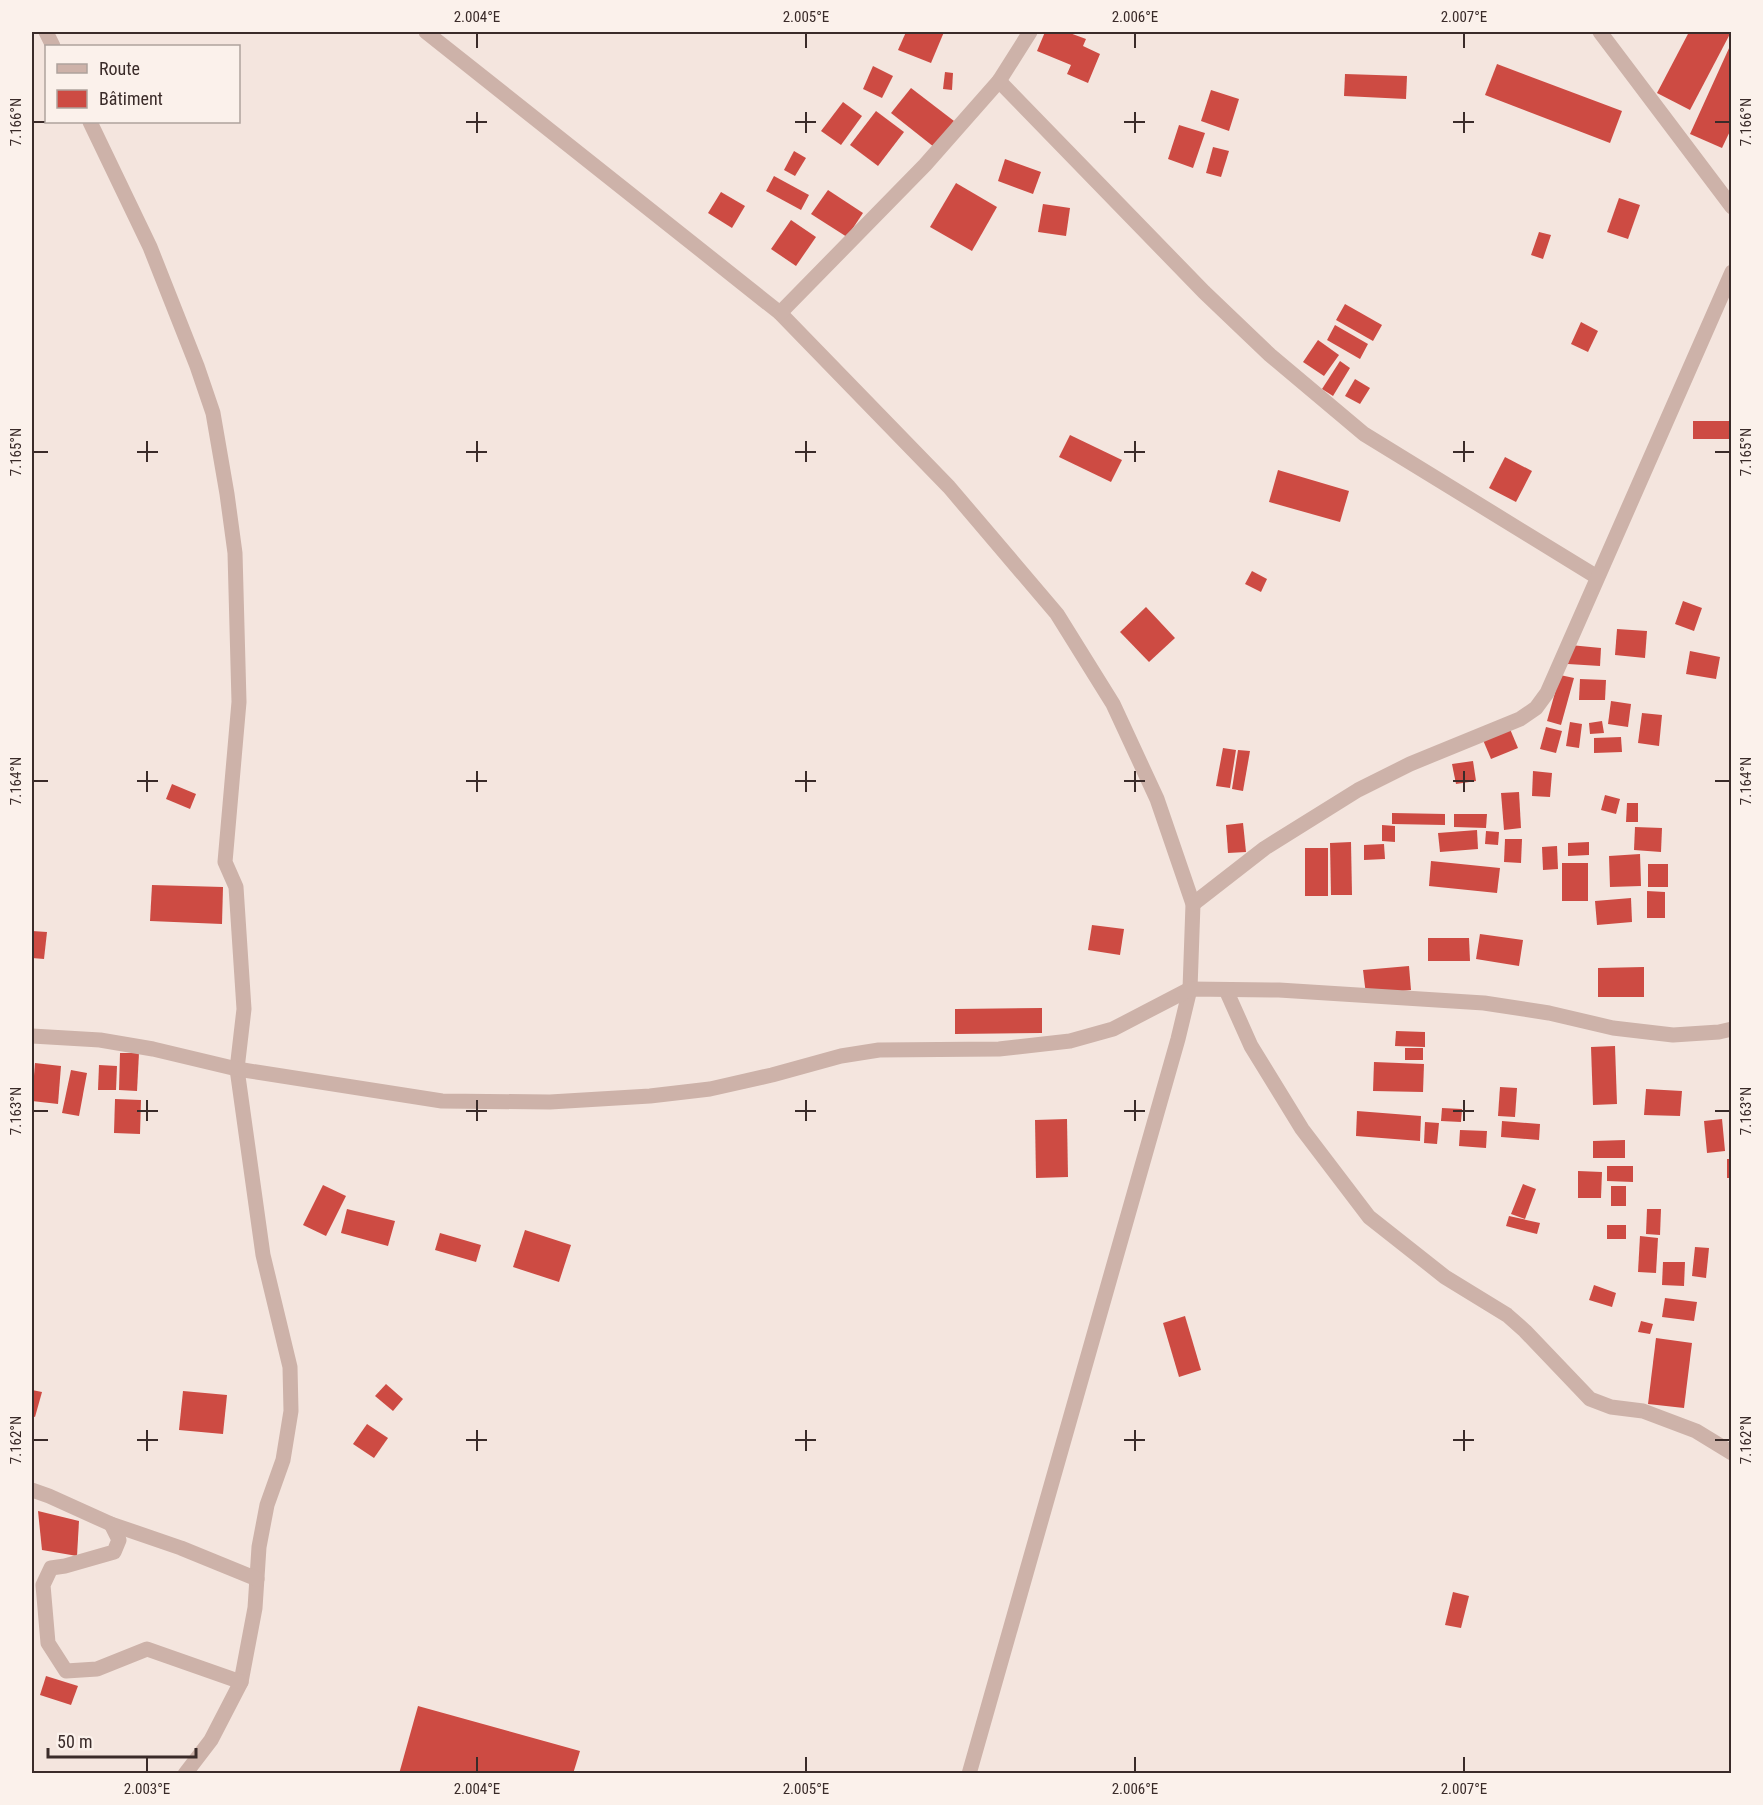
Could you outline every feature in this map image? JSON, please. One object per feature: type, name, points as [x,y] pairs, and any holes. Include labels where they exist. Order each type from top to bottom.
[{"type":"street","points":[[426,32],[780,313],[948,487],[1057,614],[1113,704],[1157,799],[1193,904],[1190,989],[1178,1039],[969,1773]]},
{"type":"street","points":[[780,313],[926,165],[999,81],[1030,32]]},
{"type":"street","points":[[1600,32],[1731,207]]},
{"type":"street","points":[[999,81],[1204,292],[1270,356],[1364,434],[1597,577]]},
{"type":"street","points":[[90,123],[147,239],[197,366],[213,413],[227,494],[235,553],[239,702],[225,862],[236,887],[244,1009],[237,1069],[263,1256],[290,1367],[291,1411],[283,1460],[267,1505],[259,1547],[255,1608],[241,1682],[211,1740],[185,1773]]},
{"type":"street","points":[[1193,904],[1265,848],[1358,790],[1410,764],[1520,719],[1536,708],[1546,693],[1731,272]]},
{"type":"street","points":[[32,1036],[100,1040],[153,1049],[237,1069],[442,1101],[550,1102],[650,1096],[710,1089],[841,1056],[879,1050],[999,1049],[1070,1041],[1113,1029],[1190,989],[1279,990],[1484,1003],[1549,1013],[1613,1028],[1673,1035],[1731,1029]]},
{"type":"street","points":[[1226,990],[1251,1046],[1302,1129],[1369,1217],[1444,1277],[1507,1315],[1590,1400],[1611,1407],[1643,1411],[1696,1431],[1731,1453]]},
{"type":"street","points":[[32,1490],[111,1524],[181,1548],[257,1579]]},
{"type":"street","points":[[111,1524],[119,1540],[114,1552],[51,1568],[43,1585],[48,1643],[66,1671],[97,1669],[147,1649],[241,1682]]},
{"type":"building","points":[[906,32],[944,32],[931,63],[898,50]]},
{"type":"building","points":[[1045,32],[1067,32],[1086,39],[1083,46],[1100,54],[1088,83],[1067,74],[1071,65],[1037,51]]},
{"type":"building","points":[[1689,32],[1731,32],[1690,110],[1657,93]]},
{"type":"building","points":[[1730,46],[1732,47],[1732,127],[1722,148],[1690,134]]},
{"type":"building","points":[[1497,64],[1622,111],[1610,143],[1485,95]]},
{"type":"building","points":[[873,66],[893,76],[882,98],[863,89]]},
{"type":"building","points":[[945,72],[953,73],[952,90],[943,89]]},
{"type":"building","points":[[1345,74],[1407,76],[1406,99],[1344,96]]},
{"type":"building","points":[[911,88],[954,121],[934,147],[891,113]]},
{"type":"building","points":[[1211,90],[1239,99],[1229,131],[1201,121]]},
{"type":"building","points":[[843,102],[862,116],[841,145],[821,131]]},
{"type":"building","points":[[876,111],[904,132],[878,166],[850,145]]},
{"type":"building","points":[[1179,125],[1205,133],[1193,168],[1168,159]]},
{"type":"building","points":[[1213,147],[1229,151],[1221,177],[1206,173]]},
{"type":"building","points":[[794,151],[806,158],[795,176],[784,170]]},
{"type":"building","points":[[1005,159],[1041,172],[1033,194],[998,181]]},
{"type":"building","points":[[774,176],[809,195],[801,210],[766,191]]},
{"type":"building","points":[[956,183],[997,207],[972,251],[930,227]]},
{"type":"building","points":[[828,190],[863,213],[847,237],[811,214]]},
{"type":"building","points":[[721,192],[745,206],[732,228],[708,213]]},
{"type":"building","points":[[1619,198],[1640,205],[1628,239],[1607,232]]},
{"type":"building","points":[[1043,204],[1070,208],[1066,236],[1038,232]]},
{"type":"building","points":[[791,220],[816,237],[796,266],[771,249]]},
{"type":"building","points":[[1539,232],[1551,235],[1543,259],[1531,255]]},
{"type":"building","points":[[1345,304],[1382,325],[1373,341],[1336,320]]},
{"type":"building","points":[[1581,322],[1598,331],[1588,352],[1571,344]]},
{"type":"building","points":[[1335,325],[1368,344],[1360,359],[1327,340]]},
{"type":"building","points":[[1318,340],[1339,355],[1324,376],[1303,362]]},
{"type":"building","points":[[1340,361],[1350,368],[1333,396],[1322,389]]},
{"type":"building","points":[[1355,379],[1370,388],[1360,404],[1345,396]]},
{"type":"building","points":[[1693,421],[1732,421],[1732,439],[1693,439]]},
{"type":"building","points":[[1070,435],[1122,460],[1111,482],[1059,457]]},
{"type":"building","points":[[1505,457],[1532,471],[1516,502],[1489,488]]},
{"type":"building","points":[[1278,470],[1349,491],[1340,522],[1269,502]]},
{"type":"building","points":[[1252,571],[1267,579],[1261,592],[1245,584]]},
{"type":"building","points":[[1683,601],[1702,608],[1694,631],[1675,624]]},
{"type":"building","points":[[1146,607],[1175,638],[1149,662],[1120,632]]},
{"type":"building","points":[[1617,629],[1647,631],[1645,658],[1615,655]]},
{"type":"building","points":[[1570,645],[1601,648],[1600,666],[1568,664]]},
{"type":"building","points":[[1690,651],[1720,657],[1716,679],[1686,674]]},
{"type":"building","points":[[1560,675],[1574,678],[1561,725],[1547,721]]},
{"type":"building","points":[[1580,679],[1606,680],[1605,700],[1579,700]]},
{"type":"building","points":[[1611,701],[1631,704],[1628,727],[1608,724]]},
{"type":"building","points":[[1642,713],[1662,715],[1659,746],[1638,743]]},
{"type":"building","points":[[1602,721],[1604,733],[1590,734],[1589,723]]},
{"type":"building","points":[[1570,722],[1582,724],[1579,748],[1566,746]]},
{"type":"building","points":[[1546,727],[1562,731],[1556,753],[1540,749]]},
{"type":"building","points":[[1510,729],[1518,748],[1491,759],[1483,740]]},
{"type":"building","points":[[1621,737],[1622,752],[1594,753],[1594,738]]},
{"type":"building","points":[[1223,748],[1236,750],[1230,788],[1216,786]]},
{"type":"building","points":[[1238,750],[1250,751],[1243,791],[1232,789]]},
{"type":"building","points":[[1473,761],[1476,781],[1456,784],[1452,764]]},
{"type":"building","points":[[1533,771],[1552,773],[1550,797],[1532,796]]},
{"type":"building","points":[[172,784],[196,794],[190,809],[166,799]]},
{"type":"building","points":[[1519,792],[1521,828],[1504,830],[1501,793]]},
{"type":"building","points":[[1605,795],[1620,799],[1616,814],[1601,810]]},
{"type":"building","points":[[1627,803],[1638,803],[1638,822],[1626,822]]},
{"type":"building","points":[[1392,813],[1445,814],[1445,825],[1392,824]]},
{"type":"building","points":[[1454,814],[1487,814],[1486,828],[1454,827]]},
{"type":"building","points":[[1243,823],[1246,852],[1228,853],[1226,825]]},
{"type":"building","points":[[1382,825],[1395,826],[1395,842],[1382,841]]},
{"type":"building","points":[[1635,827],[1662,828],[1661,852],[1634,850]]},
{"type":"building","points":[[1477,830],[1478,849],[1440,852],[1438,833]]},
{"type":"building","points":[[1486,831],[1499,832],[1498,845],[1485,844]]},
{"type":"building","points":[[1505,839],[1522,839],[1521,863],[1504,862]]},
{"type":"building","points":[[1351,842],[1352,895],[1331,895],[1330,843]]},
{"type":"building","points":[[1589,842],[1589,855],[1568,856],[1568,843]]},
{"type":"building","points":[[1384,844],[1385,859],[1364,860],[1364,845]]},
{"type":"building","points":[[1557,846],[1558,869],[1543,870],[1542,847]]},
{"type":"building","points":[[1305,848],[1328,848],[1328,896],[1305,896]]},
{"type":"building","points":[[1640,854],[1641,886],[1610,887],[1609,856]]},
{"type":"building","points":[[1431,861],[1500,868],[1497,893],[1429,886]]},
{"type":"building","points":[[1562,863],[1588,863],[1588,901],[1562,901]]},
{"type":"building","points":[[1648,864],[1668,864],[1668,887],[1648,887]]},
{"type":"building","points":[[152,885],[223,887],[222,924],[150,921]]},
{"type":"building","points":[[1647,891],[1665,892],[1665,918],[1647,918]]},
{"type":"building","points":[[1631,898],[1632,922],[1597,925],[1595,901]]},
{"type":"building","points":[[1092,925],[1124,929],[1120,955],[1088,950]]},
{"type":"building","points":[[32,931],[47,932],[44,959],[32,958]]},
{"type":"building","points":[[1480,934],[1523,940],[1519,966],[1476,959]]},
{"type":"building","points":[[1428,938],[1469,938],[1470,961],[1428,961]]},
{"type":"building","points":[[1409,966],[1411,990],[1366,995],[1363,970]]},
{"type":"building","points":[[1644,967],[1644,997],[1598,997],[1598,968]]},
{"type":"building","points":[[1042,1008],[1042,1033],[955,1034],[955,1009]]},
{"type":"building","points":[[1396,1031],[1425,1032],[1425,1047],[1395,1046]]},
{"type":"building","points":[[1615,1046],[1617,1104],[1593,1105],[1591,1047]]},
{"type":"building","points":[[1405,1048],[1423,1048],[1423,1060],[1405,1060]]},
{"type":"building","points":[[120,1053],[139,1053],[137,1091],[119,1090]]},
{"type":"building","points":[[1374,1062],[1424,1064],[1423,1092],[1373,1091]]},
{"type":"building","points":[[35,1063],[61,1066],[58,1104],[32,1101]]},
{"type":"building","points":[[99,1065],[117,1066],[116,1090],[98,1090]]},
{"type":"building","points":[[71,1070],[87,1073],[79,1116],[62,1113]]},
{"type":"building","points":[[1500,1087],[1517,1088],[1515,1117],[1498,1116]]},
{"type":"building","points":[[1646,1089],[1682,1091],[1680,1116],[1644,1115]]},
{"type":"building","points":[[115,1099],[141,1100],[140,1134],[114,1133]]},
{"type":"building","points":[[1442,1108],[1462,1109],[1461,1122],[1441,1121]]},
{"type":"building","points":[[1357,1111],[1421,1116],[1420,1141],[1356,1136]]},
{"type":"building","points":[[1067,1119],[1068,1177],[1036,1178],[1035,1120]]},
{"type":"building","points":[[1722,1119],[1725,1151],[1707,1153],[1704,1121]]},
{"type":"building","points":[[1502,1121],[1540,1124],[1539,1140],[1501,1137]]},
{"type":"building","points":[[1425,1122],[1439,1123],[1437,1144],[1424,1143]]},
{"type":"building","points":[[1460,1130],[1487,1131],[1486,1148],[1459,1146]]},
{"type":"building","points":[[1625,1140],[1625,1158],[1593,1158],[1593,1141]]},
{"type":"building","points":[[1727,1159],[1732,1159],[1732,1178],[1727,1178]]},
{"type":"building","points":[[1607,1166],[1633,1166],[1633,1182],[1607,1181]]},
{"type":"building","points":[[1578,1171],[1602,1172],[1601,1198],[1578,1198]]},
{"type":"building","points":[[1523,1184],[1536,1189],[1525,1219],[1511,1214]]},
{"type":"building","points":[[323,1185],[346,1196],[326,1236],[303,1225]]},
{"type":"building","points":[[1611,1186],[1626,1186],[1626,1206],[1611,1206]]},
{"type":"building","points":[[347,1209],[395,1221],[388,1246],[341,1233]]},
{"type":"building","points":[[1647,1209],[1661,1209],[1660,1235],[1646,1234]]},
{"type":"building","points":[[1509,1216],[1540,1223],[1537,1234],[1506,1226]]},
{"type":"building","points":[[1607,1225],[1626,1225],[1626,1239],[1607,1239]]},
{"type":"building","points":[[525,1230],[571,1245],[559,1282],[513,1267]]},
{"type":"building","points":[[440,1233],[481,1245],[476,1262],[435,1250]]},
{"type":"building","points":[[1640,1236],[1658,1238],[1656,1273],[1638,1272]]},
{"type":"building","points":[[1695,1247],[1709,1248],[1706,1278],[1692,1276]]},
{"type":"building","points":[[1663,1262],[1685,1262],[1684,1286],[1662,1285]]},
{"type":"building","points":[[1594,1285],[1616,1293],[1612,1307],[1589,1300]]},
{"type":"building","points":[[1665,1298],[1697,1302],[1694,1321],[1662,1317]]},
{"type":"building","points":[[1185,1316],[1201,1370],[1179,1377],[1163,1323]]},
{"type":"building","points":[[1641,1321],[1653,1324],[1650,1334],[1638,1332]]},
{"type":"building","points":[[1656,1338],[1692,1343],[1684,1408],[1648,1404]]},
{"type":"building","points":[[386,1384],[403,1399],[393,1411],[375,1396]]},
{"type":"building","points":[[32,1390],[42,1392],[35,1417],[32,1416]]},
{"type":"building","points":[[183,1391],[227,1395],[223,1434],[179,1430]]},
{"type":"building","points":[[367,1424],[388,1438],[374,1458],[353,1444]]},
{"type":"building","points":[[38,1511],[79,1521],[77,1556],[42,1550]]},
{"type":"building","points":[[1453,1592],[1469,1596],[1461,1628],[1445,1625]]},
{"type":"building","points":[[46,1676],[78,1686],[71,1705],[40,1695]]},
{"type":"building","points":[[418,1706],[580,1751],[573,1774],[399,1774]]}]
